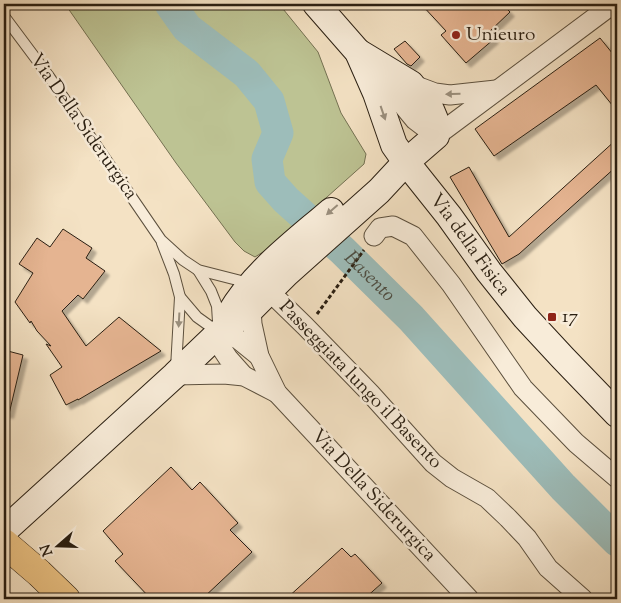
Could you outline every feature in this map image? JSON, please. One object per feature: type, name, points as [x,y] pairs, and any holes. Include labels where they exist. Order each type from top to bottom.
[{"type":"main road","points":[[4,543],[66,599]]},
{"type":"street","name":"Via della Fisica","points":[[316,4],[358,52],[411,84],[431,110],[436,122],[436,136]]},
{"type":"street","points":[[4,531],[175,375],[266,284],[374,185],[406,162],[436,136],[613,4]]},
{"type":"street","name":"Via della Fisica","points":[[358,52],[376,94],[394,145],[406,162],[526,317],[617,414]]},
{"type":"street","points":[[358,52],[415,120],[436,136]]},
{"type":"street","points":[[411,84],[435,93],[450,95],[497,90]]},
{"type":"street","points":[[374,236],[380,228],[393,226],[412,236],[451,284],[523,388],[576,443],[617,478]]},
{"type":"street","name":"Via Della Siderurgica","points":[[266,284],[252,324],[259,356],[277,392],[469,599]]},
{"type":"street","name":"Passeggiata lungo il Basento","points":[[266,284],[370,393],[433,463],[452,478],[486,498],[501,511],[526,538],[548,568],[583,599]]},
{"type":"street","name":"Via Della Siderurgica","points":[[244,376],[222,349],[219,333],[238,339],[259,356]]},
{"type":"street","name":"Via Della Siderurgica","points":[[175,375],[224,374],[244,376],[277,392]]},
{"type":"lane","name":"Via Della Siderurgica","points":[[4,16],[48,75],[161,240],[183,260],[198,270],[266,284]]},
{"type":"lane","name":"Via Della Siderurgica","points":[[161,240],[174,274],[180,297],[175,375]]},
{"type":"lane","name":"Via Della Siderurgica","points":[[198,270],[211,291],[217,306],[219,333]]},
{"type":"lane","name":"Via Della Siderurgica","points":[[180,297],[197,317],[219,333]]},
{"type":"path","points":[[316,316],[374,236]]},
{"type":"green space","points":[[65,4],[279,4],[318,52],[341,113],[366,154],[364,164],[271,247],[255,257],[244,251],[235,242],[176,163]]},
{"type":"building","points":[[421,4],[502,4],[510,12],[489,32],[494,39],[466,63],[441,35],[446,31]]},
{"type":"building","points":[[600,38],[617,59],[617,111],[596,85],[494,156],[475,129]]},
{"type":"building","points":[[405,41],[420,57],[411,66],[394,49]]},
{"type":"building","points":[[617,139],[617,166],[519,254],[502,264],[450,177],[469,167],[509,237]]},
{"type":"building","points":[[63,229],[92,248],[86,258],[105,271],[83,299],[78,295],[62,311],[86,346],[119,317],[161,351],[78,400],[66,405],[50,375],[62,367],[46,344],[51,346],[37,331],[31,321],[30,323],[15,302],[33,273],[19,264],[37,238],[50,247]]},
{"type":"building","points":[[4,350],[23,355],[9,414],[4,413]]},
{"type":"building","points":[[171,467],[192,490],[200,482],[238,523],[230,530],[252,552],[202,599],[151,599],[115,561],[123,554],[103,531]]},
{"type":"building","points":[[342,548],[351,557],[355,554],[382,583],[364,599],[286,599]]},
{"type":"waterway","name":"Basento","points":[[170,4],[187,28],[247,74],[269,101],[278,133],[267,159],[270,182],[286,200],[342,250],[411,318],[563,487],[617,541]]},
{"type":"place","name":"Unieuro","points":[[456,35]]},
{"type":"place","name":"17","points":[[552,317]]}]
